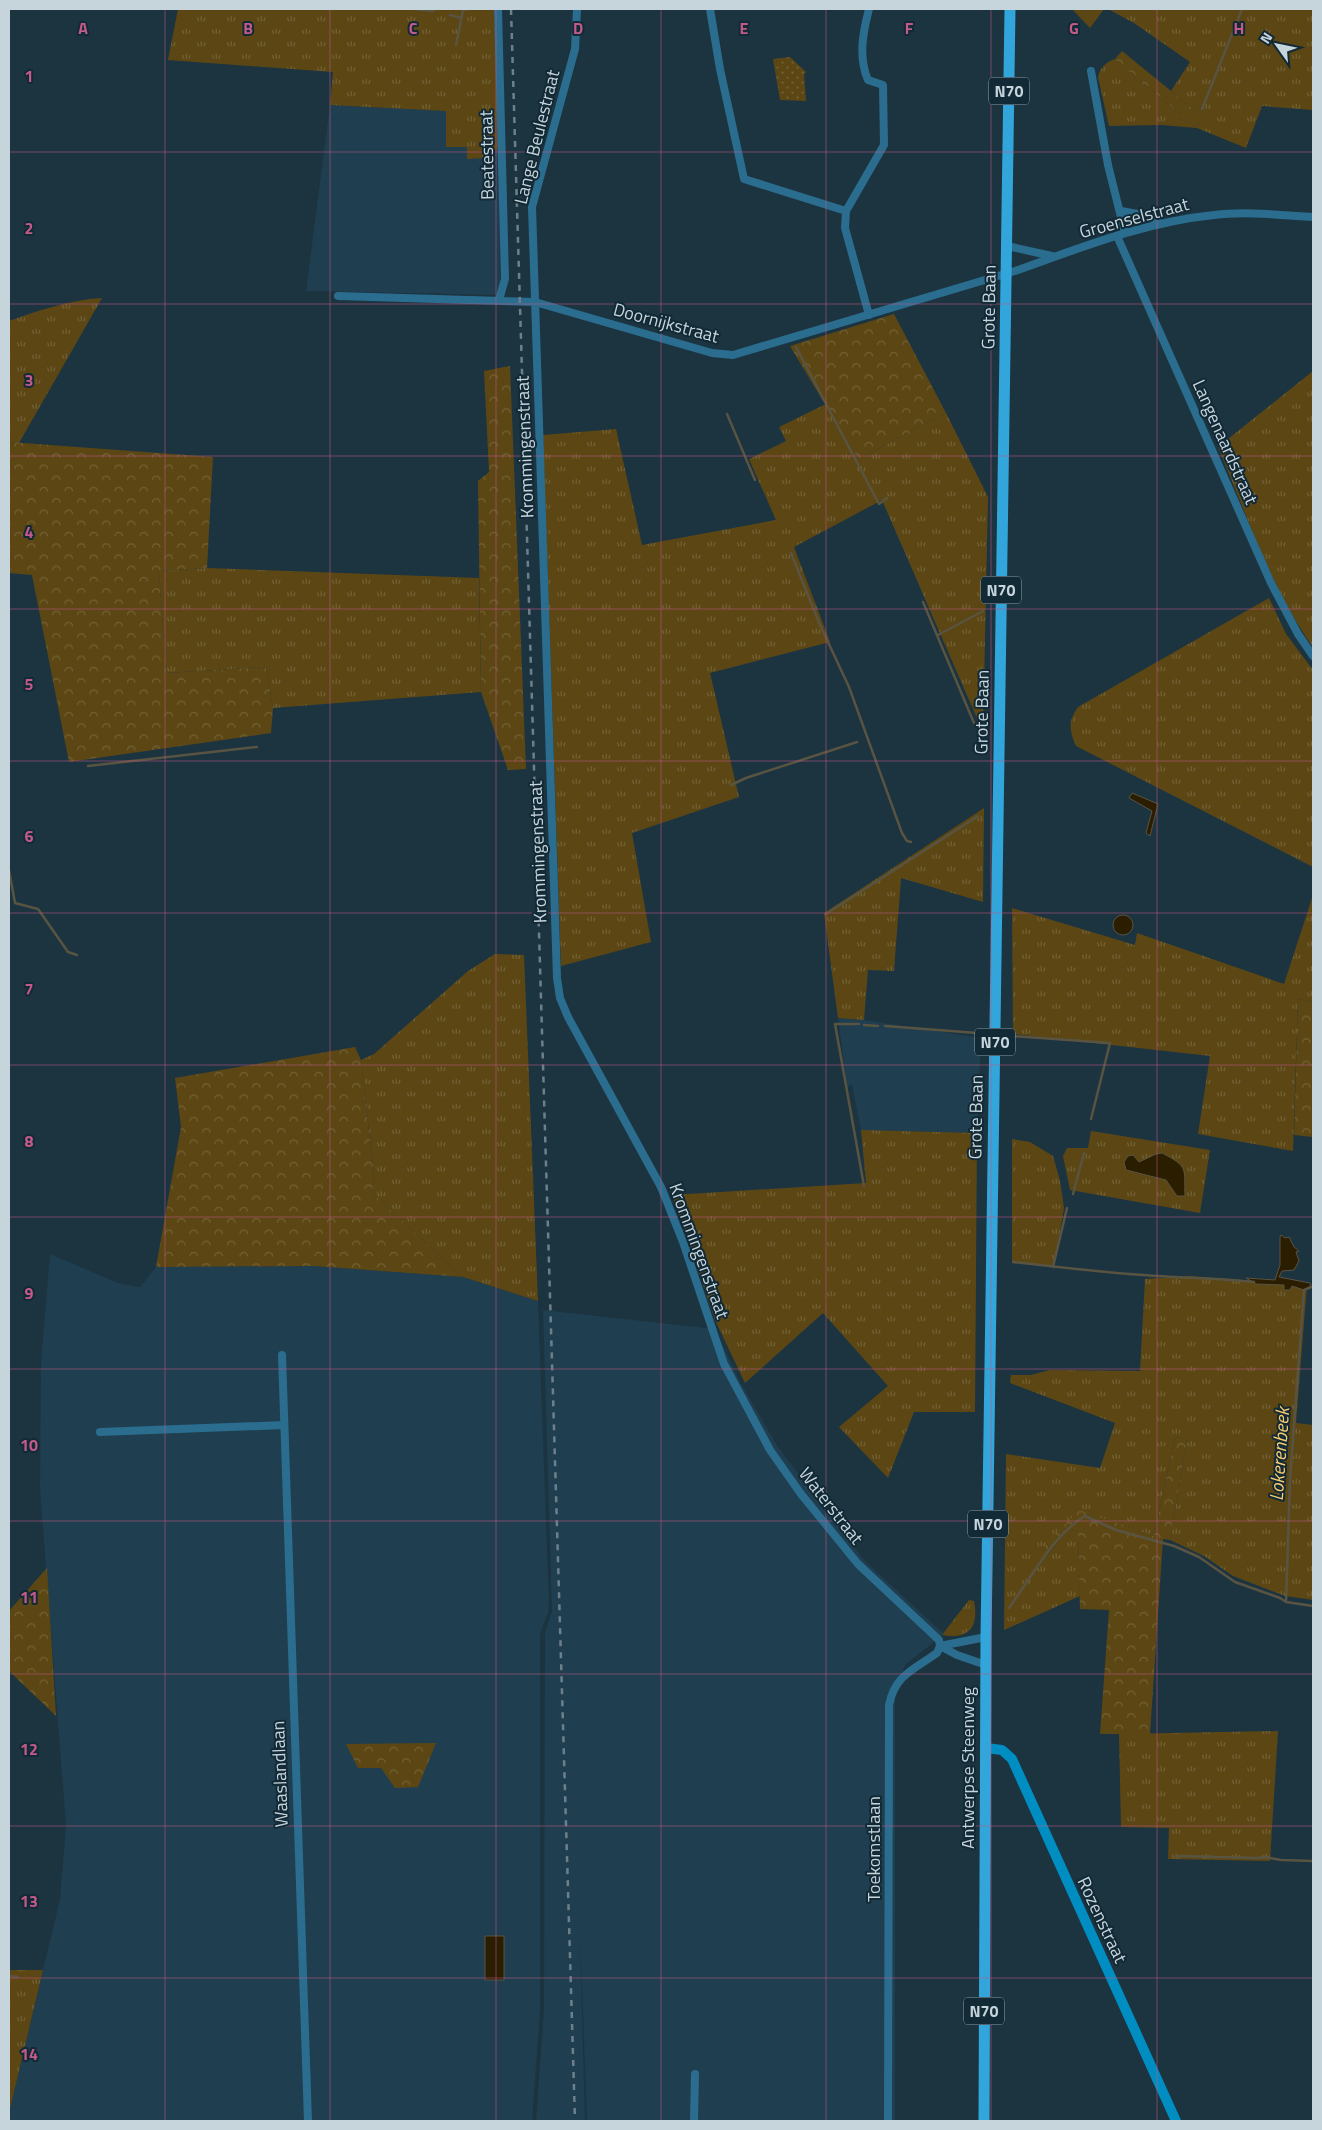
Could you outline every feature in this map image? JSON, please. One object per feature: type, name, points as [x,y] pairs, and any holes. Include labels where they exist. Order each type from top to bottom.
[{"type":"main road","name":"Grote Baan","points":[[989,1415],[1010,9]]},
{"type":"main road","name":"Antwerpse Steenweg","points":[[984,2121],[989,1415]]},
{"type":"street","name":"Beatestraat","points":[[498,9],[506,279],[499,300]]},
{"type":"street","name":"Lange Beulestraat","points":[[535,302],[532,207],[575,49],[577,9]]},
{"type":"street","points":[[710,9],[720,69],[744,179],[846,211]]},
{"type":"street","points":[[869,9],[863,31],[864,70],[868,80],[883,85],[884,145],[846,211],[845,228],[869,315]]},
{"type":"street","points":[[1091,71],[1108,165],[1125,233]]},
{"type":"street","points":[[1121,211],[1149,216],[1159,224]]},
{"type":"street","name":"Groenselstraat","points":[[1007,272],[1125,233],[1187,218],[1239,213],[1313,217]]},
{"type":"street","name":"Langenaardstraat","points":[[1117,236],[1271,584],[1298,634],[1313,656]]},
{"type":"street","name":"Groenselstraat","points":[[1007,246],[1054,256]]},
{"type":"street","name":"Doornijkstraat","points":[[338,296],[535,302],[712,353],[733,355],[1007,272]]},
{"type":"street","name":"Krommingenstraat","points":[[535,302],[557,978],[560,998],[568,1017],[661,1187],[673,1214],[724,1364]]},
{"type":"street","name":"Waaslandlaan","points":[[282,1355],[308,2121]]},
{"type":"street","name":"Waterstraat","points":[[724,1364],[770,1450],[801,1494],[858,1564],[939,1640],[940,1646]]},
{"type":"street","points":[[100,1432],[284,1425]]},
{"type":"street","points":[[940,1646],[986,1637]]},
{"type":"street","points":[[940,1646],[986,1666]]},
{"type":"street","name":"Toekomstlaan","points":[[888,2121],[889,1705],[893,1689],[899,1680],[937,1653],[940,1646]]},
{"type":"street","name":"Rozenstraat","points":[[986,1748],[1002,1750],[1012,1759],[1176,2121]]},
{"type":"street","points":[[694,2121],[695,2074]]},
{"type":"shaded area","points":[[330,105],[446,111],[467,146],[468,159],[487,158],[499,148],[500,295],[306,291]]},
{"type":"shaded area","points":[[1132,793],[1158,804],[1150,836],[1146,833],[1152,811],[1129,798]]},
{"type":"shaded area","points":[[1119,915],[1127,915],[1133,921],[1133,929],[1127,935],[1119,935],[1113,929],[1113,921]]},
{"type":"shaded area","points":[[838,1018],[864,1020],[981,1038],[977,1133],[861,1130],[852,1085],[847,1086]]},
{"type":"shaded area","points":[[1162,1153],[1181,1165],[1185,1179],[1185,1196],[1177,1196],[1166,1180],[1126,1170],[1124,1162],[1128,1156],[1133,1155],[1139,1162]]},
{"type":"shaded area","points":[[1281,1235],[1285,1238],[1289,1237],[1294,1247],[1299,1251],[1296,1252],[1299,1261],[1294,1270],[1282,1271],[1279,1277],[1310,1283],[1311,1287],[1304,1290],[1292,1286],[1290,1290],[1284,1290],[1284,1285],[1256,1284],[1246,1278],[1275,1280],[1280,1265]]},
{"type":"shaded area","points":[[50,1254],[118,1283],[140,1287],[156,1267],[314,1266],[463,1277],[538,1301],[549,1603],[548,1613],[540,1634],[540,2012],[532,2121],[9,2121],[9,2113],[60,1899],[66,1826],[40,1489],[41,1362]]},
{"type":"shaded area","points":[[543,1310],[715,1329],[740,1382],[778,1447],[865,1561],[944,1634],[905,1665],[895,1692],[895,2121],[587,2121],[580,1934],[585,2121],[536,2121],[544,2009],[545,1632],[552,1612]]},
{"type":"shaded area","points":[[485,1936],[504,1936],[504,1980],[485,1980]]},
{"type":"green space","points":[[178,9],[495,9],[499,148],[488,158],[467,159],[467,147],[446,147],[446,111],[330,105],[333,72],[168,60]]},
{"type":"green space","points":[[1072,9],[1104,9],[1090,28]]},
{"type":"green space","points":[[1108,9],[1313,9],[1313,110],[1262,106],[1246,148],[1197,128],[1203,117],[1171,91],[1190,62],[1134,23]]},
{"type":"green space","points":[[1122,51],[1203,117],[1197,128],[1115,59]]},
{"type":"green space","points":[[790,57],[806,72],[804,75],[806,101],[780,100],[773,59]]},
{"type":"green space","points":[[1115,59],[1197,128],[1162,125],[1109,126],[1098,77],[1100,71],[1106,64]]},
{"type":"green space","points":[[102,298],[19,443],[9,442],[9,321],[66,303]]},
{"type":"green space","points":[[894,314],[946,413],[858,459],[790,346]]},
{"type":"green space","points":[[510,366],[526,769],[508,770],[481,692],[478,481],[489,472],[484,371]]},
{"type":"green space","points":[[1313,371],[1313,647],[1285,602],[1272,576],[1218,447]]},
{"type":"green space","points":[[826,404],[858,459],[946,413],[988,497],[983,732],[882,500],[794,547],[830,642],[710,673],[739,797],[632,833],[651,942],[561,966],[543,435],[616,429],[642,545],[776,520],[749,459],[786,441],[779,427]]},
{"type":"green space","points":[[9,442],[213,457],[207,568],[159,571],[166,673],[266,667],[273,708],[271,733],[69,762],[32,575],[9,573]]},
{"type":"green space","points":[[207,568],[479,578],[481,692],[273,708],[266,667],[166,673],[159,571]]},
{"type":"green space","points":[[1269,598],[1286,634],[1313,670],[1313,867],[1076,746],[1071,730],[1072,717],[1078,707]]},
{"type":"green space","points":[[984,808],[983,902],[901,878],[894,971],[868,970],[864,1020],[838,1018],[824,913]]},
{"type":"green space","points":[[1313,895],[1313,1002],[1298,999],[1293,1151],[1198,1134],[1210,1056],[1013,1034],[1012,908],[1135,945],[1137,933],[1284,984]]},
{"type":"green space","points":[[495,954],[524,955],[538,1301],[463,1277],[372,1193],[374,1174],[361,1060],[374,1054],[468,971]]},
{"type":"green space","points":[[1298,999],[1313,1002],[1313,1137],[1294,1135]]},
{"type":"green space","points":[[355,1047],[361,1060],[374,1175],[372,1193],[463,1277],[314,1266],[156,1267],[181,1127],[175,1078]]},
{"type":"green space","points":[[861,1130],[977,1133],[975,1412],[914,1412],[888,1478],[839,1427],[888,1386],[823,1313],[745,1383],[715,1320],[672,1195],[866,1183]]},
{"type":"green space","points":[[1091,1131],[1210,1150],[1200,1213],[1070,1190],[1063,1156],[1067,1148],[1088,1148]]},
{"type":"green space","points":[[1012,1139],[1030,1142],[1053,1156],[1060,1181],[1064,1208],[1054,1266],[1012,1263]]},
{"type":"green space","points":[[1190,1276],[1307,1285],[1296,1423],[1313,1425],[1313,1600],[1285,1596],[1233,1576],[1204,1556],[1170,1540],[1187,1439],[1175,1437],[1154,1536],[1079,1511],[1043,1561],[1069,1528],[1078,1532],[1080,1596],[1004,1630],[1006,1454],[1100,1468],[1115,1423],[1010,1383],[1011,1375],[1031,1375],[1050,1370],[1140,1371],[1145,1279]]},
{"type":"green space","points":[[1175,1437],[1187,1439],[1170,1540],[1163,1539],[1150,1734],[1100,1734],[1109,1610],[1080,1609],[1078,1532],[1069,1528],[1043,1561],[1035,1556],[1079,1510],[1154,1536]]},
{"type":"green space","points":[[47,1568],[56,1716],[9,1671],[9,1611]]},
{"type":"green space","points":[[969,1600],[974,1601],[975,1610],[975,1618],[970,1629],[960,1635],[942,1635]]},
{"type":"green space","points":[[1278,1731],[1270,1861],[1168,1859],[1169,1828],[1121,1827],[1119,1734]]},
{"type":"green space","points":[[436,1743],[418,1787],[395,1788],[381,1768],[358,1768],[346,1744]]},
{"type":"green space","points":[[9,1970],[43,1970],[9,2113]]},
{"type":"waterway","points":[[415,9],[433,11],[434,9]]},
{"type":"waterway","points":[[456,45],[463,10],[468,9]]},
{"type":"waterway","points":[[1202,109],[1242,9]]},
{"type":"waterway","points":[[450,15],[461,18]]},
{"type":"waterway","points":[[796,347],[879,504],[887,498]]},
{"type":"waterway","points":[[727,414],[755,480]]},
{"type":"waterway","points":[[791,553],[820,625],[849,687],[902,833],[907,841],[911,842]]},
{"type":"waterway","points":[[923,602],[974,723]]},
{"type":"waterway","points":[[938,635],[983,611]]},
{"type":"waterway","points":[[731,785],[746,778],[857,742]]},
{"type":"waterway","points":[[88,766],[257,747]]},
{"type":"waterway","points":[[826,914],[978,816]]},
{"type":"waterway","points":[[9,870],[15,903],[38,909],[68,952],[77,955]]},
{"type":"waterway","points":[[859,1024],[835,1024],[864,1186]]},
{"type":"waterway","points":[[864,1025],[878,1026]]},
{"type":"waterway","points":[[885,1026],[977,1033]]},
{"type":"waterway","points":[[1011,1036],[1110,1043],[1091,1119]]},
{"type":"waterway","points":[[1073,1194],[1084,1153]]},
{"type":"waterway","points":[[1053,1267],[1067,1208]]},
{"type":"waterway","points":[[1013,1262],[1127,1274],[1254,1282]]},
{"type":"waterway","name":"Lokerenbeek","points":[[1286,1602],[1290,1479],[1304,1290],[1311,1287]]},
{"type":"waterway","points":[[1009,1608],[1053,1545],[1063,1533],[1085,1516],[1116,1530],[1174,1546],[1199,1557],[1235,1582],[1280,1598],[1286,1602],[1313,1606]]},
{"type":"waterway","points":[[1177,1856],[1265,1857],[1281,1860],[1313,1861]]},
{"type":"waterway","points":[[9,1976],[18,1977]]},
{"type":"railway","points":[[511,9],[575,2121]]}]
